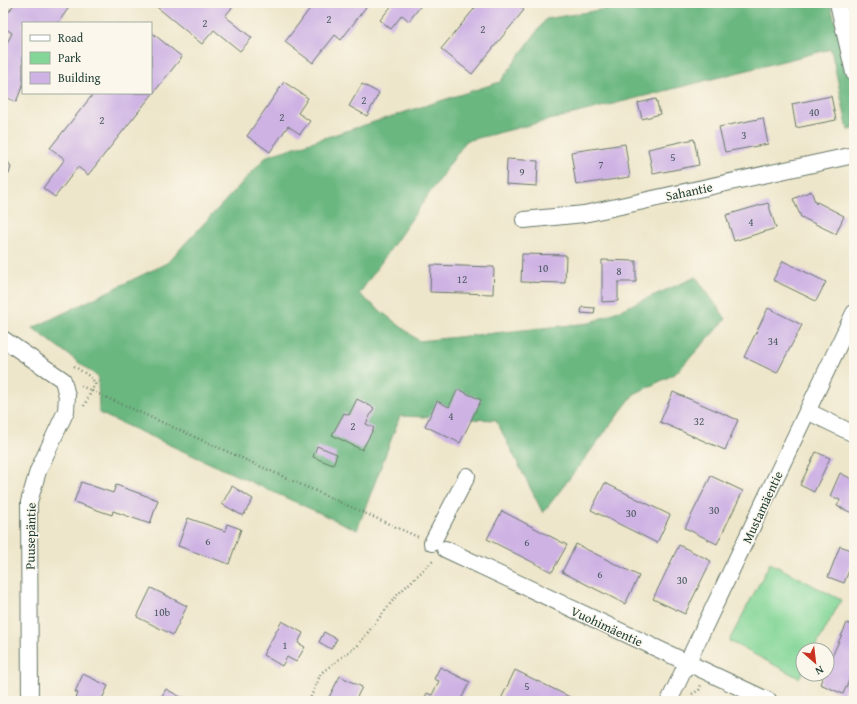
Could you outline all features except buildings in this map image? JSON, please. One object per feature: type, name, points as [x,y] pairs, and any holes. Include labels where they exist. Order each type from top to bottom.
[{"type":"street","points":[[838,3],[854,73]]},
{"type":"street","name":"Sahantie","points":[[524,220],[584,214],[854,155]]},
{"type":"street","name":"Mustamäentie","points":[[669,701],[854,314]]},
{"type":"street","points":[[3,339],[63,380]]},
{"type":"street","name":"Puusepäntie","points":[[30,701],[29,502],[38,471],[66,411],[68,396],[63,380]]},
{"type":"street","points":[[808,411],[854,434]]},
{"type":"street","points":[[438,546],[467,476]]},
{"type":"street","name":"Vuohimäentie","points":[[438,546],[687,664],[769,701]]},
{"type":"path","points":[[67,362],[92,378],[95,384],[82,410]]},
{"type":"path","points":[[63,380],[92,390],[438,546],[358,645],[321,673],[310,701]]},
{"type":"green space","points":[[640,3],[830,3],[842,46],[854,44],[854,129],[848,130],[831,49],[466,141],[359,294],[419,341],[590,323],[696,277],[726,319],[675,374],[634,394],[543,513],[496,420],[400,416],[357,530],[99,413],[98,377],[33,328],[167,263],[267,156],[500,82],[546,19]]},
{"type":"green space","points":[[770,563],[841,600],[818,642],[795,642],[795,676],[729,641]]}]
